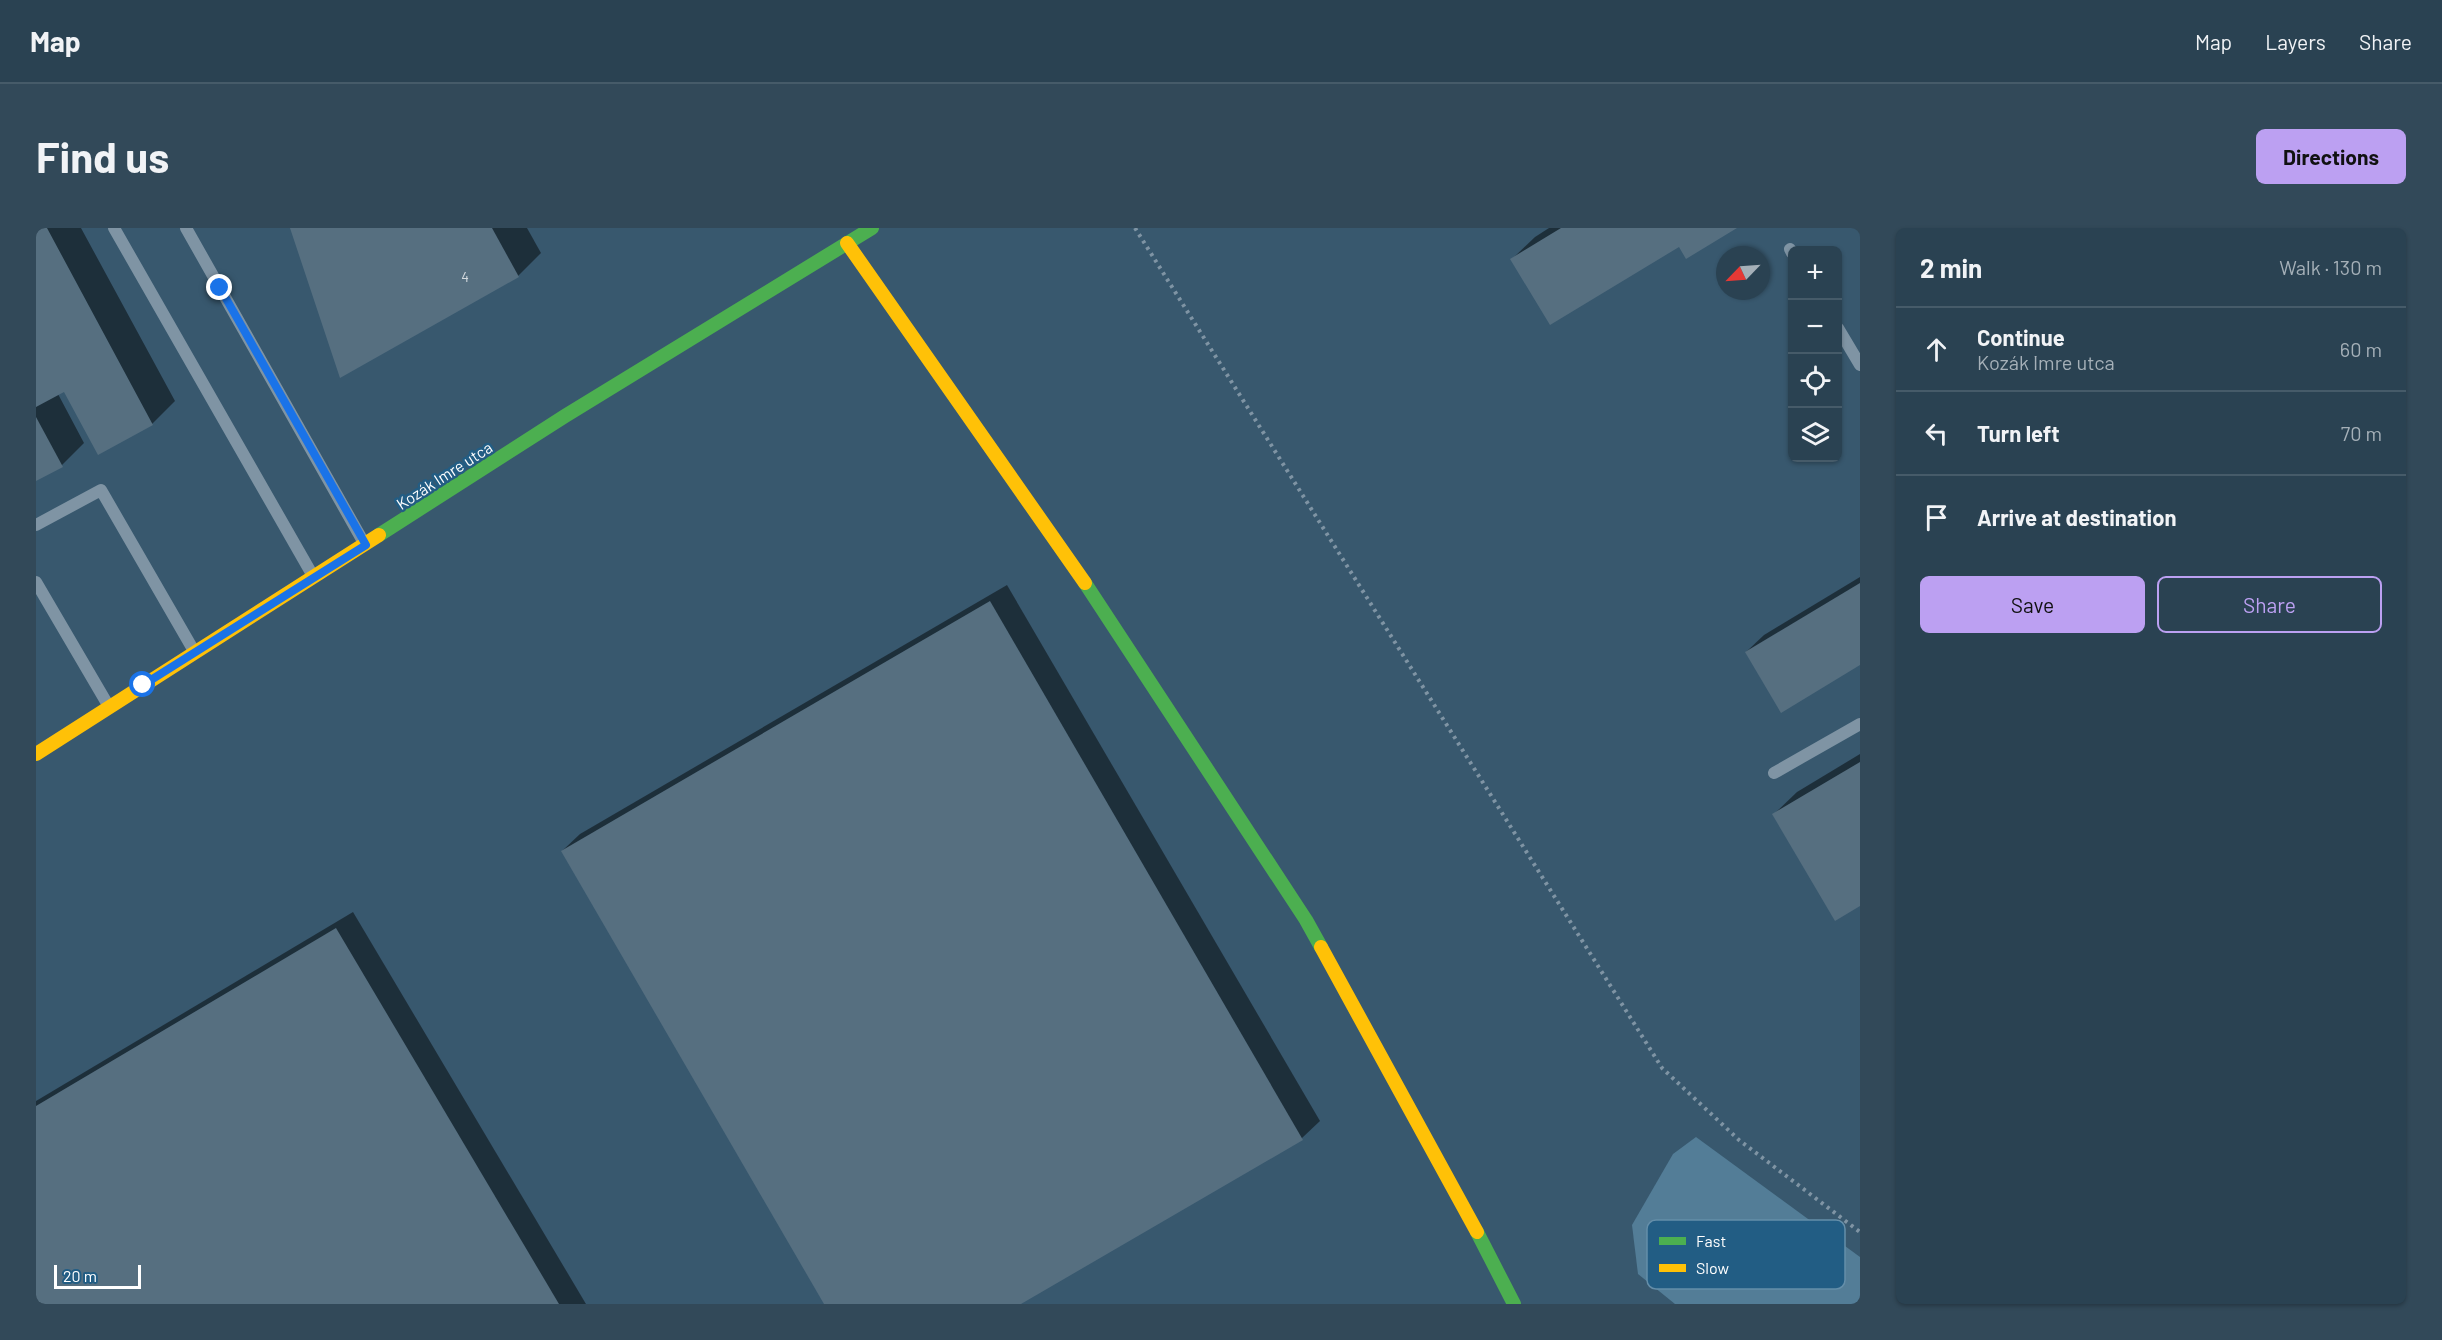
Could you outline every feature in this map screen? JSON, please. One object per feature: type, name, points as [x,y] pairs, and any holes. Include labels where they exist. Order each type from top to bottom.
[{"type":"street","name":"Kozák Imre utca","points":[[41,747],[110,707],[194,651],[366,545],[845,239],[872,228]]},
{"type":"street","points":[[845,239],[1103,609],[1306,920],[1473,1222],[1514,1304]]},
{"type":"lane","points":[[114,228],[314,577]]},
{"type":"lane","points":[[186,228],[366,545]]},
{"type":"lane","points":[[1842,335],[1860,366]]},
{"type":"lane","points":[[36,525],[101,490],[194,651]]},
{"type":"lane","points":[[36,582],[110,707]]},
{"type":"lane","points":[[1774,773],[1860,724]]},
{"type":"path","points":[[1135,228],[1662,1068],[1739,1140],[1844,1220]]},
{"type":"path","points":[[1845,1221],[1860,1232]]},
{"type":"water","points":[[1696,1137],[1809,1220],[1647,1220],[1647,1281],[1638,1274],[1632,1225],[1673,1154]]},
{"type":"water","points":[[1845,1246],[1860,1257],[1860,1304],[1675,1304],[1656,1289],[1845,1289]]},
{"type":"building","points":[[36,228],[47,228],[153,425],[98,455],[64,392],[36,407]]},
{"type":"building","points":[[290,228],[492,228],[519,277],[340,378]]},
{"type":"building","points":[[1561,228],[1737,228],[1686,259],[1679,247],[1550,325],[1510,259]]},
{"type":"building","points":[[36,417],[63,467],[36,481]]},
{"type":"building","points":[[1860,583],[1860,665],[1781,713],[1745,652]]},
{"type":"building","points":[[990,601],[1303,1140],[1021,1304],[824,1304],[561,851]]},
{"type":"building","points":[[1860,762],[1860,906],[1835,921],[1772,814]]},
{"type":"building","points":[[336,928],[559,1304],[36,1304],[36,1106]]},
{"type":"traffic: fast","points":[[379,535],[565,416],[872,228]]},
{"type":"traffic: fast","points":[[1085,583],[1306,920],[1321,947]]},
{"type":"traffic: fast","points":[[1477,1232],[1514,1304]]},
{"type":"traffic: slow","points":[[847,243],[1085,583]]},
{"type":"traffic: slow","points":[[36,754],[379,535]]},
{"type":"traffic: slow","points":[[1321,947],[1477,1232]]},
{"type":"route","points":[[143,685],[366,545],[220,288]]}]
